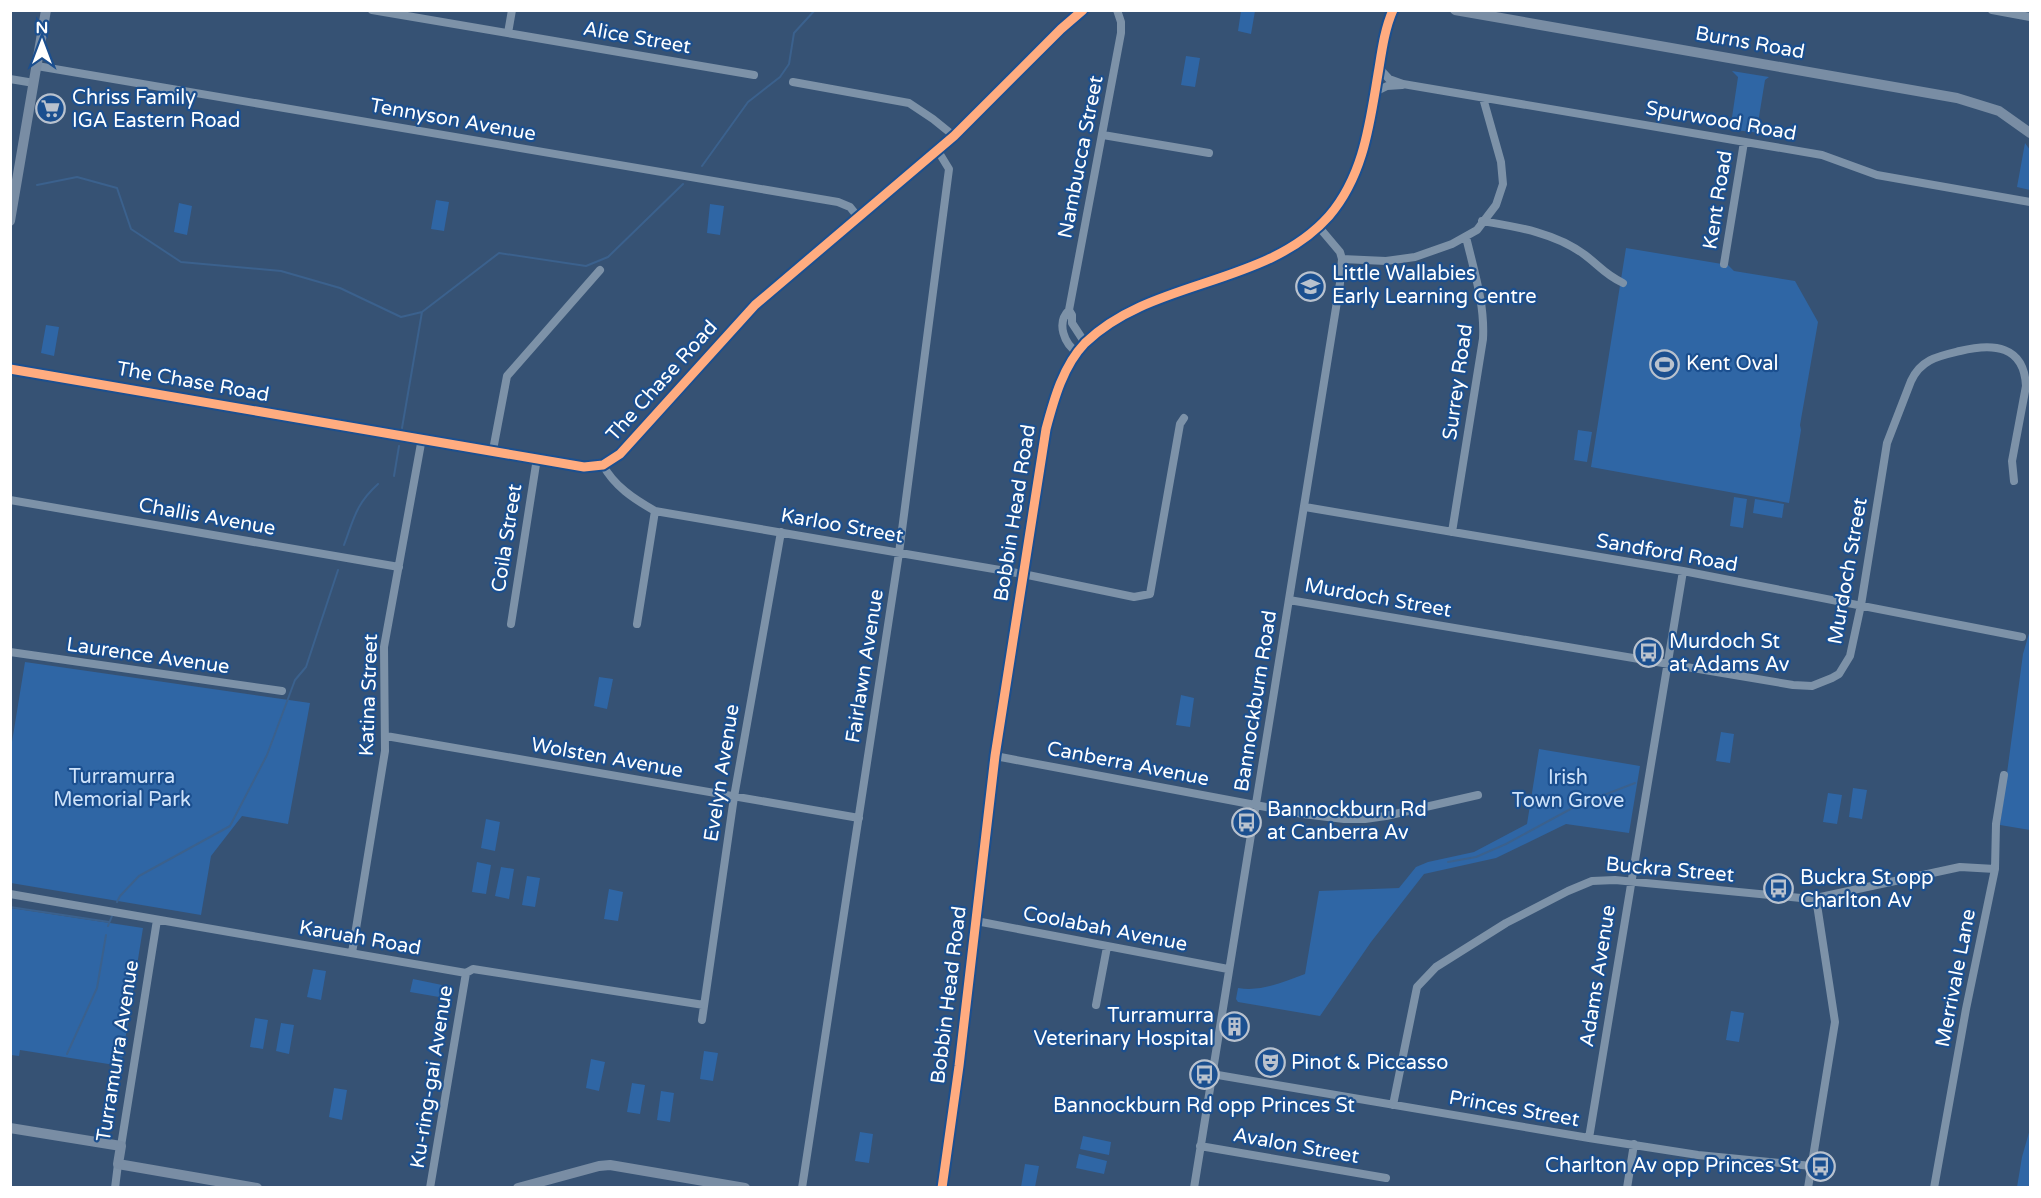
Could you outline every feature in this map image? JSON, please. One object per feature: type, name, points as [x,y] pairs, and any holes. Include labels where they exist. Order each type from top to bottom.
[{"type":"main road","points":[[10,221],[14,179],[46,10]]},
{"type":"main road","name":"The Chase Road","points":[[10,369],[584,466],[603,465],[620,454],[755,305],[938,151],[1083,10]]},
{"type":"main road","name":"Bobbin Head Road","points":[[942,1188],[960,1066],[995,756],[1046,429],[1062,380],[1085,344],[1128,314],[1272,258],[1292,247],[1318,226],[1339,202],[1357,170],[1367,138],[1383,44],[1393,10]]},
{"type":"main road","name":"Burns Road","points":[[1455,10],[1964,100],[1999,111],[2030,132]]},
{"type":"main road","points":[[10,1128],[121,1146]]},
{"type":"main road","name":"Turramurra Avenue","points":[[118,1164],[121,1146]]},
{"type":"main road","points":[[118,1164],[257,1188]]},
{"type":"main road","points":[[518,1188],[610,1165],[745,1188]]},
{"type":"street","name":"Alice Street","points":[[372,10],[754,75]]},
{"type":"street","points":[[508,33],[512,10]]},
{"type":"street","name":"Nambucca Street","points":[[1078,353],[1068,347],[1063,321],[1064,314],[1069,310],[1121,33],[1121,22],[1117,10]]},
{"type":"street","points":[[1992,10],[2031,17]]},
{"type":"street","name":"Tennyson Avenue","points":[[37,66],[838,202],[850,207],[858,217]]},
{"type":"street","name":"Spurwood Road","points":[[1379,69],[1389,79],[1403,84],[1822,155],[1877,175],[2031,202]]},
{"type":"street","points":[[10,79],[34,83]]},
{"type":"street","points":[[793,82],[909,103],[954,136]]},
{"type":"street","name":"Spurwood Road","points":[[1375,92],[1388,86],[1403,84]]},
{"type":"street","points":[[1318,226],[1340,252],[1342,259],[1386,261],[1437,250],[1477,230],[1496,205],[1503,184],[1501,162],[1483,98]]},
{"type":"street","points":[[1103,135],[1209,153]]},
{"type":"street","name":"Kent Road","points":[[1724,264],[1744,142]]},
{"type":"street","name":"Fairlawn Avenue","points":[[802,1188],[899,553],[949,169],[938,151]]},
{"type":"street","points":[[1482,221],[1524,229],[1563,241],[1586,255],[1607,276],[1623,283]]},
{"type":"street","name":"Surrey Road","points":[[1452,531],[1484,321],[1482,303],[1466,237]]},
{"type":"street","name":"Bannockburn Road","points":[[1194,1188],[1305,507],[1342,259]]},
{"type":"street","points":[[493,450],[507,376],[600,270]]},
{"type":"street","points":[[1069,310],[1072,323],[1085,344]]},
{"type":"street","name":"Murdoch Street","points":[[1289,600],[1793,685],[1819,685],[1839,674],[1850,656],[1861,605],[1887,443],[1911,381],[1923,363],[1938,356],[1987,345],[2004,349],[2019,363],[2026,386],[2012,461],[2014,481]]},
{"type":"street","name":"Karloo Street","points":[[655,511],[1023,574],[1134,597],[1150,594],[1180,424],[1184,418]]},
{"type":"street","name":"Katina Street","points":[[352,953],[385,752],[384,647],[422,438]]},
{"type":"street","name":"Coila Street","points":[[511,624],[537,458]]},
{"type":"street","points":[[603,465],[611,479],[655,511],[638,624]]},
{"type":"street","name":"Challis Avenue","points":[[10,500],[399,567]]},
{"type":"street","name":"Sandford Road","points":[[1305,507],[1683,572],[2022,637]]},
{"type":"street","name":"Evelyn Avenue","points":[[702,1020],[734,797],[781,532]]},
{"type":"street","name":"Adams Avenue","points":[[1588,1138],[1683,572]]},
{"type":"street","name":"Laurence Avenue","points":[[10,652],[282,691]]},
{"type":"street","name":"Wolsten Avenue","points":[[386,736],[859,818]]},
{"type":"street","name":"Canberra Avenue","points":[[995,756],[1323,816],[1365,819],[1478,795]]},
{"type":"street","name":"Merrivale Lane","points":[[1934,1188],[1966,1009],[1995,869],[1996,824],[2004,775]]},
{"type":"street","name":"Buckra Street","points":[[1393,1105],[1417,987],[1436,967],[1506,923],[1592,881],[1630,880],[1816,898],[1960,867],[1995,869]]},
{"type":"street","name":"Karuah Road","points":[[10,894],[466,973],[473,969],[704,1005]]},
{"type":"street","points":[[1808,1188],[1835,1022],[1816,898]]},
{"type":"street","name":"Turramurra Avenue","points":[[121,1146],[158,920]]},
{"type":"street","name":"Coolabah Avenue","points":[[976,921],[1228,969]]},
{"type":"street","points":[[1096,1005],[1107,947]]},
{"type":"street","name":"Ku-ring-gai Avenue","points":[[430,1188],[466,973]]},
{"type":"street","name":"Princes Street","points":[[1212,1074],[1698,1155],[1812,1166]]},
{"type":"street","points":[[1627,1188],[1634,1144]]},
{"type":"street","name":"Avalon Street","points":[[1200,1146],[1386,1179]]},
{"type":"street","name":"Turramurra Avenue","points":[[114,1188],[118,1164]]},
{"type":"green space","points":[[1241,11],[1255,11],[1251,34],[1238,31]]},
{"type":"green space","points":[[1186,56],[1200,58],[1195,87],[1181,85]]},
{"type":"green space","points":[[1732,71],[1769,77],[1765,80],[1757,129],[1760,133],[1727,129],[1731,124],[1738,77]]},
{"type":"green space","points":[[2025,143],[2030,150],[2030,190],[2017,187]]},
{"type":"green space","points":[[436,200],[449,202],[444,231],[431,229]]},
{"type":"green space","points":[[179,203],[192,206],[187,235],[174,232]]},
{"type":"green space","points":[[710,204],[724,206],[720,235],[707,233]]},
{"type":"green space","points":[[1626,248],[1728,265],[1734,271],[1795,281],[1818,322],[1789,503],[1591,467]]},
{"type":"green space","points":[[46,325],[59,327],[54,356],[41,353]]},
{"type":"green space","points":[[1578,430],[1592,432],[1587,462],[1574,460]]},
{"type":"green space","points":[[1734,497],[1747,499],[1743,528],[1730,526]]},
{"type":"green space","points":[[1755,499],[1784,504],[1782,518],[1753,513]]},
{"type":"green space","points":[[2030,630],[2030,830],[2000,825],[2023,654]]},
{"type":"green space","name":"Turramurra Memorial Park","points":[[25,662],[310,703],[288,824],[242,816],[211,856],[201,915],[11,883],[11,748]]},
{"type":"green space","points":[[599,677],[613,679],[607,709],[594,706]]},
{"type":"green space","points":[[1181,695],[1194,698],[1190,727],[1176,725]]},
{"type":"green space","points":[[1721,732],[1734,734],[1730,763],[1716,761]]},
{"type":"green space","name":"Irish Town Grove","points":[[1539,749],[1640,766],[1629,833],[1566,824],[1496,858],[1424,874],[1371,942],[1320,1016],[1238,1002],[1236,999],[1238,988],[1256,989],[1305,974],[1319,891],[1399,888],[1416,867],[1428,862],[1474,852],[1527,824]]},
{"type":"green space","points":[[1853,788],[1867,790],[1862,819],[1849,817]]},
{"type":"green space","points":[[1828,793],[1842,795],[1837,824],[1823,822]]},
{"type":"green space","points":[[486,819],[500,822],[495,851],[481,848]]},
{"type":"green space","points":[[477,862],[491,865],[486,894],[472,892]]},
{"type":"green space","points":[[501,867],[514,869],[509,899],[495,896]]},
{"type":"green space","points":[[527,876],[540,878],[535,907],[522,905]]},
{"type":"green space","points":[[609,889],[623,892],[618,921],[604,919]]},
{"type":"green space","points":[[11,908],[143,928],[121,1066],[20,1050],[19,1056],[11,1055]]},
{"type":"green space","points":[[313,969],[326,971],[321,1000],[307,997]]},
{"type":"green space","points":[[413,979],[442,985],[439,997],[410,992]]},
{"type":"green space","points":[[1731,1011],[1744,1013],[1739,1042],[1726,1040]]},
{"type":"green space","points":[[255,1018],[268,1020],[263,1049],[250,1047]]},
{"type":"green space","points":[[281,1023],[294,1025],[289,1054],[276,1051]]},
{"type":"green space","points":[[704,1051],[718,1053],[713,1081],[700,1079]]},
{"type":"green space","points":[[591,1059],[605,1062],[599,1091],[586,1088]]},
{"type":"green space","points":[[632,1083],[645,1085],[640,1114],[627,1112]]},
{"type":"green space","points":[[334,1088],[347,1090],[342,1120],[329,1117]]},
{"type":"green space","points":[[661,1091],[674,1093],[670,1122],[657,1120]]},
{"type":"green space","points":[[2030,1129],[2030,1187],[2017,1187],[2022,1157]]},
{"type":"green space","points":[[860,1132],[873,1134],[869,1163],[855,1161]]},
{"type":"green space","points":[[1083,1136],[1111,1142],[1109,1155],[1080,1149]]},
{"type":"green space","points":[[1079,1154],[1107,1161],[1104,1174],[1076,1168]]},
{"type":"green space","points":[[1025,1164],[1039,1166],[1035,1187],[1021,1187]]},
{"type":"waterway","points":[[702,166],[748,102],[780,77],[789,64],[794,33],[815,10]]},
{"type":"waterway","points":[[37,185],[77,177],[117,188],[131,229],[181,262],[281,271],[340,288],[401,317],[422,312],[499,253],[586,266],[608,257],[683,184]]},
{"type":"waterway","points":[[402,428],[422,312]]},
{"type":"waterway","points":[[394,476],[399,446]]},
{"type":"waterway","points":[[344,545],[360,505],[378,484]]},
{"type":"waterway","points":[[117,902],[139,876],[230,826],[267,755],[295,680],[306,667],[338,570]]},
{"type":"waterway","points":[[1448,862],[1476,857],[1506,844],[1578,805],[1635,783]]},
{"type":"waterway","points":[[10,907],[109,922]]},
{"type":"waterway","points":[[108,926],[112,916]]},
{"type":"waterway","points":[[67,1054],[97,988],[106,935]]},
{"type":"cycle path","points":[[10,369],[584,467],[603,465],[620,454],[755,305],[954,136],[1083,10]]},
{"type":"cycle path","points":[[942,1188],[959,1066],[995,756],[1046,429],[1060,383],[1077,352],[1112,322],[1175,293],[1274,257],[1303,239],[1329,216],[1351,182],[1364,146],[1384,39],[1393,10]]},
{"type":"place","name":"Chriss Family IGA Eastern Road","points":[[51,109]]},
{"type":"place","name":"Little Wallabies Early Learning Centre","points":[[1311,286]]},
{"type":"place","name":"Kent Oval","points":[[1665,364]]},
{"type":"place","name":"Murdoch St at Adams Av","points":[[1648,653]]},
{"type":"place","name":"Bannockburn Rd at Canberra Av","points":[[1246,822]]},
{"type":"place","name":"Buckra St opp Charlton Av","points":[[1779,889]]},
{"type":"place","name":"Turramurra Veterinary Hospital","points":[[1235,1027]]},
{"type":"place","name":"Pinot & Piccasso","points":[[1270,1063]]},
{"type":"place","name":"Bannockburn Rd opp Princes St","points":[[1204,1075]]},
{"type":"place","name":"Charlton Av opp Princes St","points":[[1820,1166]]}]
